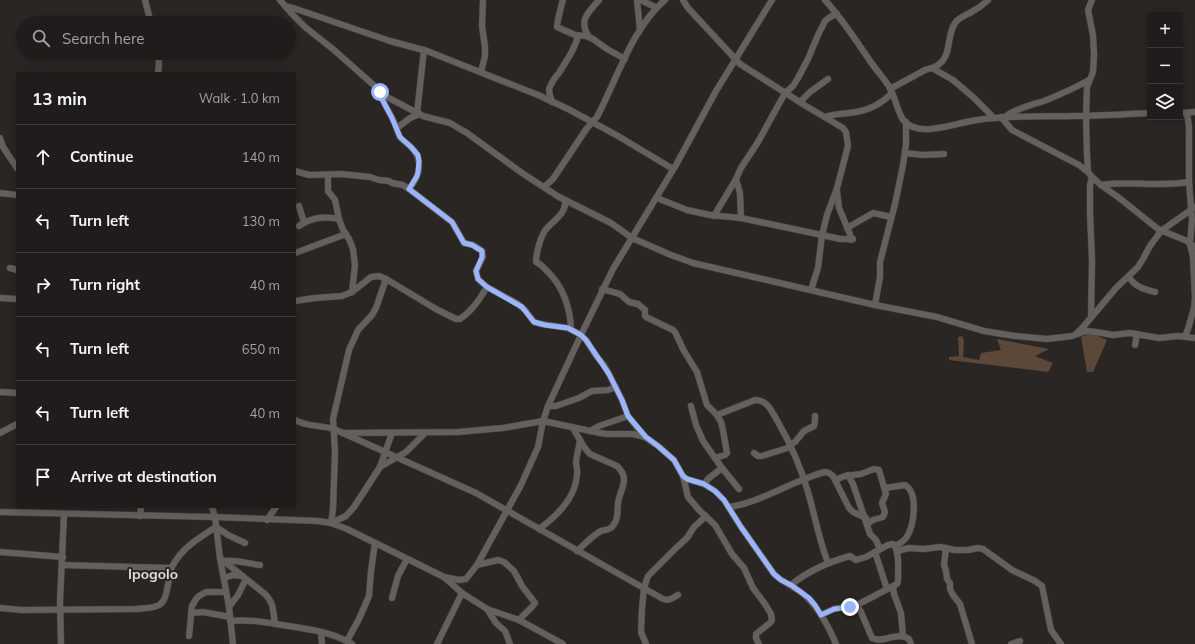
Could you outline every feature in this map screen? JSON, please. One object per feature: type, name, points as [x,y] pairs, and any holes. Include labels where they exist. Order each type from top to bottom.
[{"type":"street","points":[[145,0],[149,16]]},
{"type":"street","points":[[280,0],[295,16]]},
{"type":"street","points":[[480,72],[485,56],[482,26],[483,0]]},
{"type":"street","points":[[563,0],[556,26],[578,36],[589,37],[625,59]]},
{"type":"street","points":[[589,37],[584,28],[585,20],[589,12],[599,0]]},
{"type":"street","points":[[637,0],[640,30]]},
{"type":"street","points":[[641,0],[657,8]]},
{"type":"street","points":[[544,186],[552,179],[578,140],[597,116],[640,30],[665,0]]},
{"type":"street","points":[[683,0],[688,8],[745,67],[843,128],[846,132],[848,146],[837,188],[827,215],[822,235],[819,264],[811,290]]},
{"type":"street","points":[[444,577],[464,580],[477,566],[507,511],[538,446],[543,421],[548,406],[602,289],[673,169],[714,95],[772,0]]},
{"type":"street","points":[[825,0],[853,34],[891,91],[904,120],[916,127],[931,129],[971,120],[1003,117],[1086,116],[1147,113]]},
{"type":"street","points":[[825,117],[837,113],[855,112],[868,109],[879,104],[891,91],[921,72],[943,62],[946,56],[952,30],[957,21],[977,9],[988,0]]},
{"type":"street","points":[[1091,318],[1092,261],[1090,175],[1087,155],[1086,116],[1087,87],[1094,66],[1093,35],[1088,10],[1092,0]]},
{"type":"street","points":[[285,6],[301,10],[390,41],[424,50],[552,102],[618,136],[673,169]]},
{"type":"street","points":[[714,216],[741,168],[764,133],[785,93],[793,86],[798,78],[825,21],[836,14]]},
{"type":"street","points":[[296,18],[380,92],[388,97],[418,114],[450,123],[467,133],[522,173],[565,200],[612,223],[632,238],[693,263],[944,319],[984,331],[1016,336],[1047,339],[1072,336],[1086,331],[1113,335],[1130,333],[1159,338],[1178,336],[1195,338]]},
{"type":"street","points":[[552,102],[550,89],[570,55],[578,36]]},
{"type":"street","points":[[418,114],[424,50]]},
{"type":"street","points":[[158,60],[158,72]]},
{"type":"street","points":[[932,68],[954,80],[994,118]]},
{"type":"street","points":[[800,102],[810,92],[828,79]]},
{"type":"street","points":[[1003,117],[1017,110],[1056,96],[1089,80]]},
{"type":"street","points":[[380,92],[401,139],[418,155],[420,166],[417,176],[409,189]]},
{"type":"street","points":[[1183,113],[1195,112]]},
{"type":"street","points":[[1185,336],[1194,308],[1194,260],[1192,246],[1193,208],[1189,182],[1189,127],[1187,113]]},
{"type":"street","points":[[397,128],[418,114]]},
{"type":"street","points":[[1003,117],[1012,130],[1079,165],[1141,217],[1161,231],[1187,241],[1192,246]]},
{"type":"street","points":[[875,304],[880,276],[880,262],[898,189],[904,153],[906,122]]},
{"type":"street","points":[[0,138],[16,166]]},
{"type":"street","points":[[0,154],[7,152]]},
{"type":"street","points":[[904,153],[923,155],[944,154]]},
{"type":"street","points":[[296,171],[308,175],[341,174],[370,177],[389,181],[409,189],[452,222],[464,243],[472,245],[482,251],[482,257],[476,274],[478,279],[487,287],[518,304],[536,323],[562,326],[581,335],[604,365],[616,387],[628,416],[646,437],[674,460],[683,476],[688,497],[715,525],[732,554],[744,568],[750,583],[771,614],[772,620],[770,623],[756,634],[759,644]]},
{"type":"street","points":[[328,175],[328,191],[335,200],[339,219],[352,245],[354,258],[352,292]]},
{"type":"street","points":[[736,178],[740,193],[741,218]]},
{"type":"street","points":[[1101,185],[1167,184],[1189,182]]},
{"type":"street","points":[[656,198],[687,210],[714,216],[741,218],[840,239],[852,239],[839,208],[837,188]]},
{"type":"street","points":[[0,193],[16,195]]},
{"type":"street","points":[[565,200],[565,206],[560,215],[549,226],[541,238],[536,262],[540,264],[556,281],[565,296],[571,329]]},
{"type":"street","points":[[299,206],[302,224],[318,218],[329,217],[339,219]]},
{"type":"street","points":[[1076,334],[1116,288],[1129,277],[1141,263],[1150,246],[1161,231],[1193,208]]},
{"type":"street","points":[[847,228],[873,213],[891,217]]},
{"type":"street","points":[[296,253],[346,234]]},
{"type":"street","points":[[296,301],[342,296],[352,292],[371,277],[379,276],[436,309],[456,319],[460,319],[477,304],[487,287]]},
{"type":"street","points":[[1129,277],[1132,283],[1155,292]]},
{"type":"street","points":[[331,523],[333,509],[335,452],[333,419],[349,350],[358,330],[372,315],[376,308],[386,279]]},
{"type":"street","points":[[602,289],[620,294],[629,302],[642,306],[645,310],[646,317],[674,332],[694,366],[707,405],[717,415],[723,430],[727,453],[715,458]]},
{"type":"street","points":[[0,298],[16,299]]},
{"type":"street","points":[[1135,345],[1137,334]]},
{"type":"street","points":[[548,406],[556,406],[569,402],[592,391],[608,390],[616,387]]},
{"type":"street","points":[[0,392],[16,393]]},
{"type":"street","points":[[717,415],[755,400],[760,400],[766,403],[783,431],[808,491],[823,550],[828,563]]},
{"type":"street","points":[[691,406],[700,435],[722,468],[739,489]]},
{"type":"street","points":[[590,431],[599,426],[628,416]]},
{"type":"street","points":[[754,453],[758,456],[762,456],[790,446],[804,431],[814,426],[816,420],[814,416]]},
{"type":"street","points":[[296,421],[302,424],[323,426],[344,433],[476,493],[577,551],[667,600],[678,596]]},
{"type":"street","points":[[344,433],[425,433],[475,431],[543,421],[607,434],[633,434],[646,437]]},
{"type":"street","points":[[0,433],[16,425]]},
{"type":"street","points":[[573,428],[586,451],[617,466],[620,469],[624,484],[618,503],[618,516],[613,526],[597,534],[577,551]]},
{"type":"street","points":[[331,523],[349,513],[380,467],[392,433]]},
{"type":"street","points":[[380,467],[406,452],[425,433]]},
{"type":"street","points":[[539,529],[558,514],[572,495],[578,474],[576,464],[580,439]]},
{"type":"street","points":[[704,484],[722,468]]},
{"type":"street","points":[[729,507],[755,501],[803,479],[826,472],[831,474],[849,508],[853,512],[866,521],[883,517],[885,512],[882,504],[886,495],[885,488],[882,484],[881,474],[876,468],[860,474],[835,480]]},
{"type":"street","points":[[683,476],[687,479],[704,484],[715,491],[724,500],[774,574],[809,598],[815,605],[827,624],[836,644]]},
{"type":"street","points":[[848,476],[853,484],[870,534],[876,540],[890,588],[894,594],[901,613],[904,636]]},
{"type":"street","points":[[885,488],[905,485],[909,488],[913,495],[910,528],[904,541],[896,548]]},
{"type":"street","points":[[140,516],[141,508]]},
{"type":"street","points":[[212,508],[229,608],[233,644]]},
{"type":"street","points":[[268,520],[275,508]]},
{"type":"street","points":[[0,512],[29,510],[64,514],[215,517],[318,521],[331,523],[347,529],[444,577],[462,593],[487,609],[519,620],[563,644]]},
{"type":"street","points":[[61,644],[64,514]]},
{"type":"street","points":[[646,644],[641,632],[642,608],[644,588],[650,574],[687,538],[694,527],[706,516]]},
{"type":"street","points":[[216,527],[228,535],[245,543]]},
{"type":"street","points":[[0,608],[22,610],[61,610],[153,608],[163,603],[166,596],[171,568],[182,551],[191,543],[216,527]]},
{"type":"street","points":[[191,613],[204,612],[230,619],[250,620],[321,632],[350,642],[369,596],[371,571],[376,544]]},
{"type":"street","points":[[791,585],[808,572],[828,563],[850,556],[856,560],[891,544],[896,548],[921,549],[936,547],[954,550],[983,549],[1012,570],[1041,585],[1044,591],[1046,610],[1051,630],[1061,644]]},
{"type":"street","points":[[821,615],[834,609],[857,605],[897,584],[896,548]]},
{"type":"street","points":[[946,548],[944,565],[947,579],[950,583],[950,589],[954,597],[960,604],[972,644]]},
{"type":"street","points":[[0,552],[63,557]]},
{"type":"street","points":[[221,559],[260,565]]},
{"type":"street","points":[[221,559],[270,600],[273,608],[275,624]]},
{"type":"street","points":[[392,598],[398,576],[406,559]]},
{"type":"street","points":[[477,566],[501,560],[514,572],[522,586],[535,603],[519,620]]},
{"type":"street","points":[[62,565],[171,568]]},
{"type":"street","points":[[224,578],[233,575],[244,577]]},
{"type":"street","points":[[229,608],[238,595],[244,577]]},
{"type":"street","points":[[189,636],[192,603],[203,593],[212,591],[226,592]]},
{"type":"street","points":[[437,644],[462,593]]},
{"type":"street","points":[[857,605],[862,612],[873,643],[904,636],[909,639],[911,644]]},
{"type":"street","points":[[487,609],[496,623],[505,631],[510,644]]},
{"type":"street","points":[[321,632],[322,644]]},
{"type":"street","points":[[1011,644],[1020,642]]},
{"type":"shaded area","points":[[1091,333],[1107,340],[1093,372],[1087,372],[1081,337]]},
{"type":"shaded area","points":[[962,336],[964,341],[963,357],[979,360],[981,353],[1001,350],[997,339],[1049,349],[1035,356],[1053,363],[1048,372],[949,360],[949,357],[959,356],[958,337]]},
{"type":"district","name":"Ipogolo","points":[[153,574]]},
{"type":"route","points":[[380,92],[401,139],[418,155],[420,166],[417,176],[409,189],[448,218],[452,222],[464,243],[478,247],[482,251],[483,254],[476,271],[478,279],[487,287],[522,307],[534,322],[545,325],[562,326],[581,335],[604,365],[616,387],[628,416],[632,421],[646,437],[674,460],[683,476],[687,479],[697,481],[710,487],[724,500],[774,574],[785,583],[791,585],[809,598],[821,615],[834,609],[850,607]]}]
